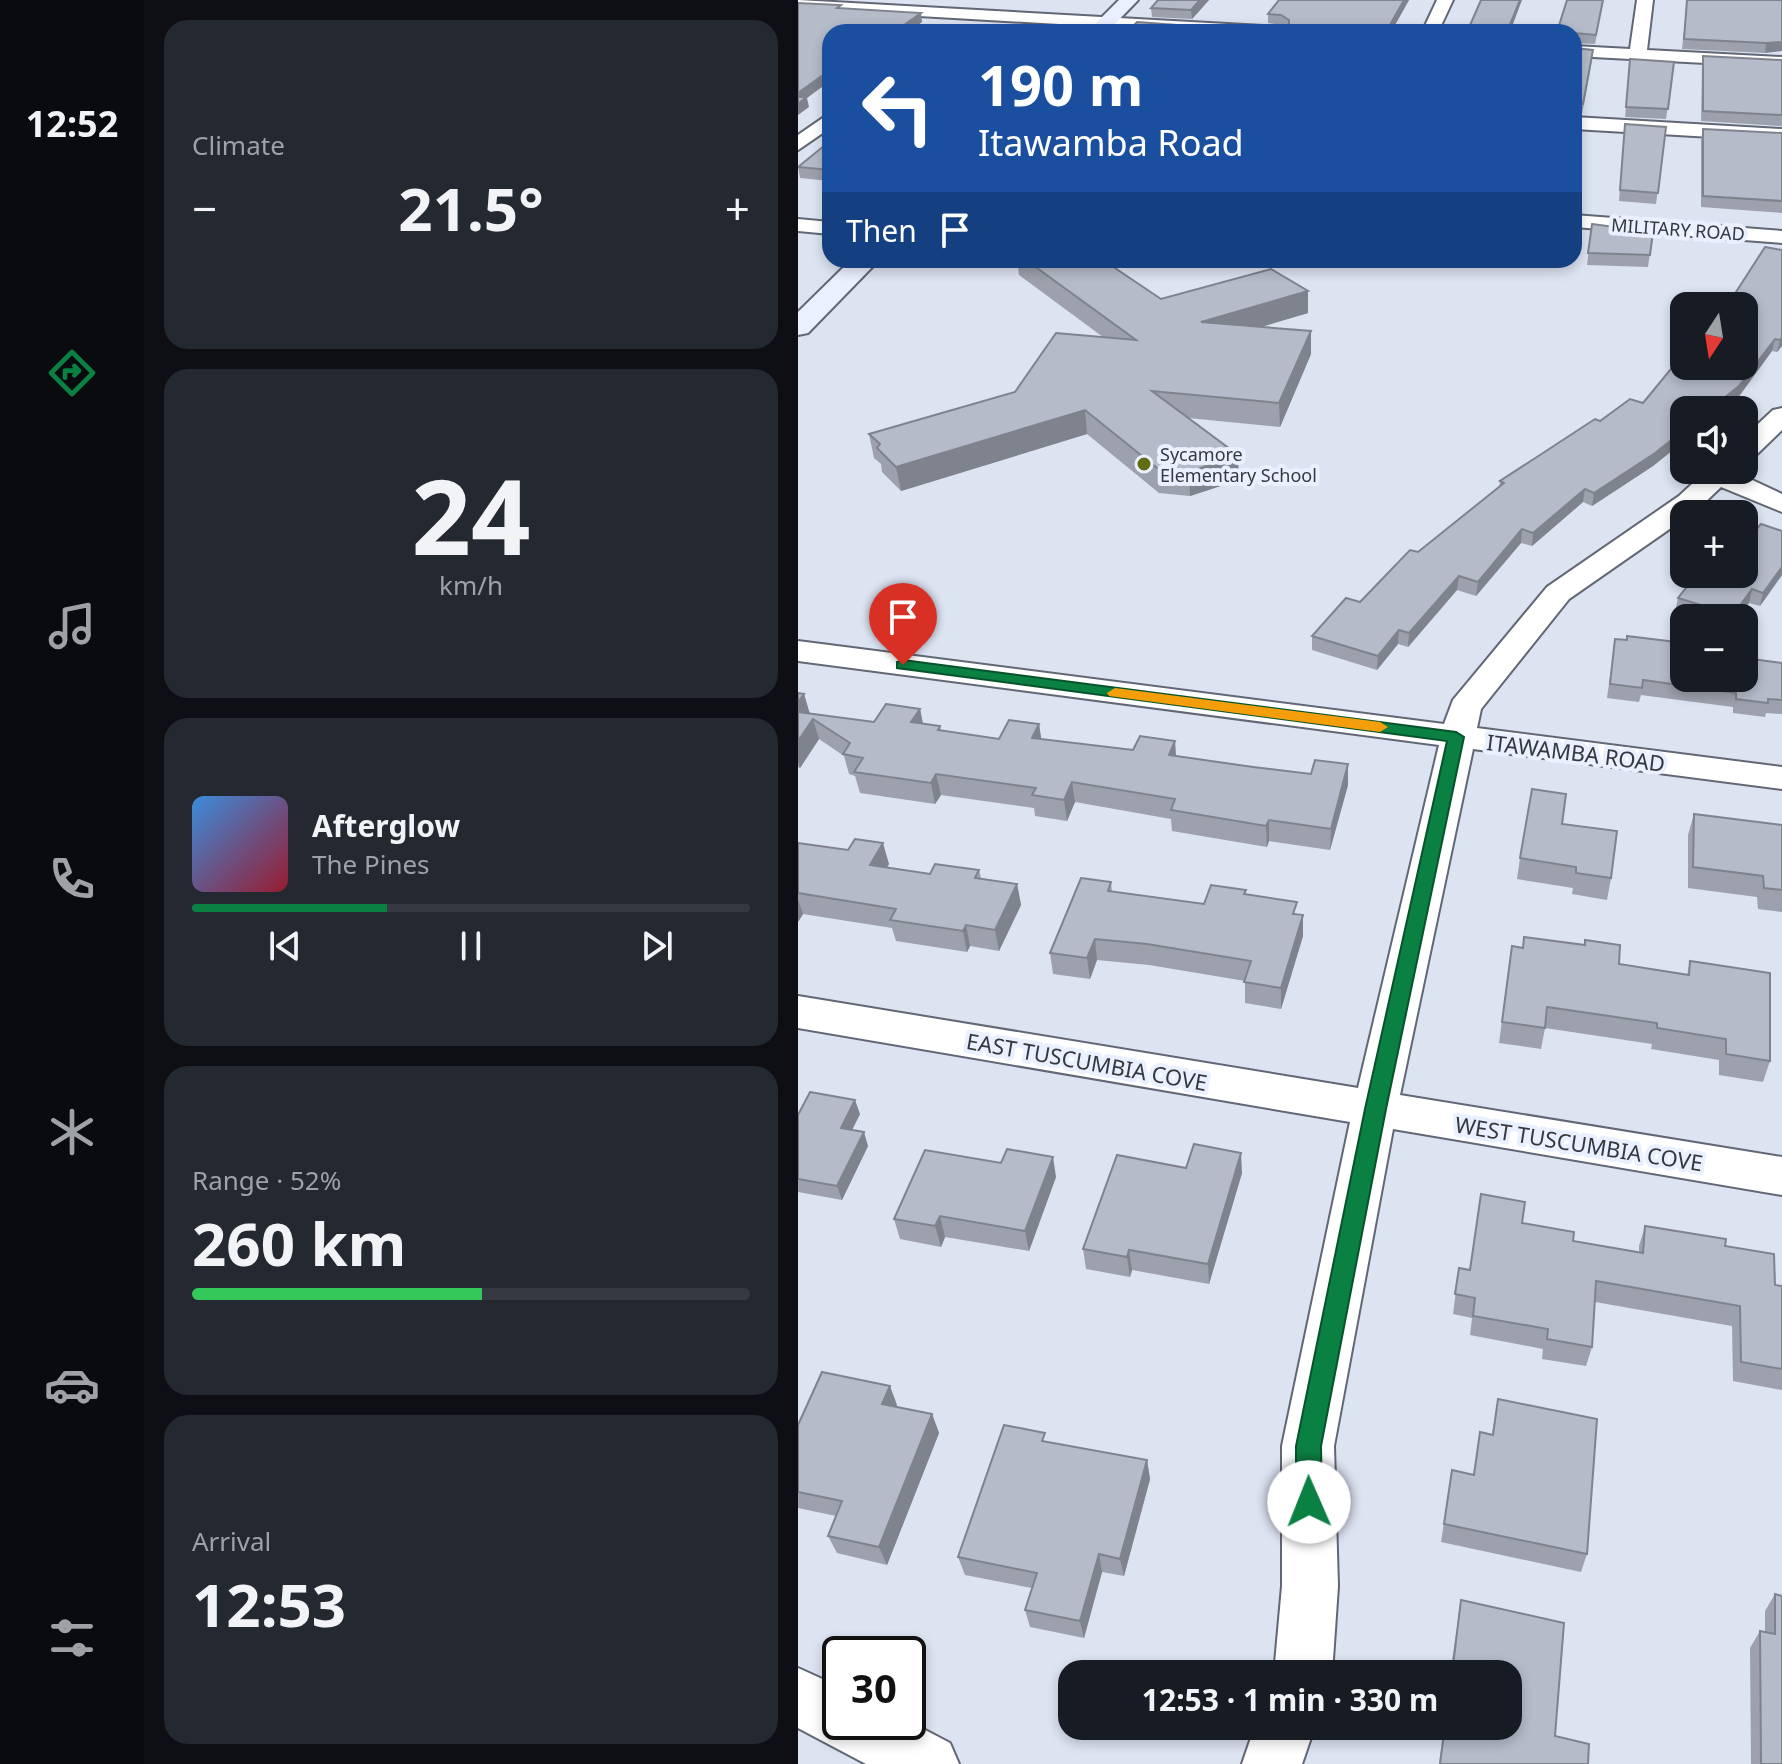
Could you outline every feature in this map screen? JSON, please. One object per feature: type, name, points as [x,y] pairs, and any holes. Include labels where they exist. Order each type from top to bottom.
[{"type":"street","points":[[1074,24],[1100,0]]},
{"type":"street","points":[[1104,24],[1129,0]]},
{"type":"street","points":[[1434,24],[1445,0]]},
{"type":"street","points":[[1638,55],[1645,0]]},
{"type":"street","points":[[798,4],[1047,24]]},
{"type":"street","points":[[1227,24],[1238,10]]},
{"type":"street","points":[[1582,52],[1782,62]]},
{"type":"street","points":[[1582,123],[1782,135]]},
{"type":"street","points":[[798,144],[822,125]]},
{"type":"street","name":"MILITARY ROAD","points":[[1582,222],[1782,237]]},
{"type":"street","points":[[798,225],[822,227]]},
{"type":"street","points":[[798,327],[858,268]]},
{"type":"street","points":[[1758,438],[1782,416]]},
{"type":"street","points":[[1304,1660],[1310,1586],[1308,1446],[1375,1109],[1465,707],[1558,593],[1689,502],[1708,484]]},
{"type":"street","points":[[1754,484],[1782,504]]},
{"type":"street","name":"ITAWAMBA ROAD","points":[[798,651],[1782,778]]},
{"type":"street","name":"EAST TUSCUMBIA COVE","points":[[798,1012],[1375,1109]]},
{"type":"street","name":"WEST TUSCUMBIA COVE","points":[[1375,1109],[1782,1176]]},
{"type":"street","points":[[798,1697],[822,1709]]},
{"type":"street","points":[[878,1740],[910,1759]]},
{"type":"street","points":[[1272,1764],[1280,1740]]},
{"type":"building","points":[[1158,0],[1200,0],[1191,10],[1151,8]]},
{"type":"building","points":[[1279,0],[1404,0],[1390,24],[1289,24],[1289,20],[1281,15],[1268,14]]},
{"type":"building","points":[[1481,0],[1520,0],[1510,24],[1470,24]]},
{"type":"building","points":[[1567,0],[1603,0],[1596,35],[1582,34],[1582,24],[1560,24]]},
{"type":"building","points":[[1687,0],[1782,0],[1782,42],[1684,39]]},
{"type":"building","points":[[798,3],[921,13],[905,24],[822,24],[822,76],[798,93]]},
{"type":"building","points":[[1582,49],[1593,50],[1582,104]]},
{"type":"building","points":[[1703,56],[1782,60],[1782,115],[1703,111]]},
{"type":"building","points":[[1630,59],[1674,62],[1668,109],[1626,107]]},
{"type":"building","points":[[1625,124],[1666,127],[1658,193],[1620,190]]},
{"type":"building","points":[[1703,129],[1782,133],[1782,201],[1703,196]]},
{"type":"building","points":[[822,148],[822,169],[798,167]]},
{"type":"building","points":[[1592,224],[1653,232],[1650,255],[1588,253]]},
{"type":"building","points":[[1765,247],[1782,250],[1782,337],[1775,339],[1758,361],[1758,292],[1736,292]]},
{"type":"building","points":[[1037,268],[1115,268],[1161,299],[1271,269],[1308,291],[1201,322],[1311,331],[1279,403],[1152,391],[1238,455],[1189,472],[1157,468],[1085,410],[896,467],[877,448],[880,444],[869,434],[1015,392],[1056,333],[1136,340]]},
{"type":"building","points":[[1670,370],[1670,380],[1744,380],[1726,396],[1670,396],[1670,441],[1594,493],[1585,489],[1533,533],[1522,529],[1478,582],[1459,576],[1409,633],[1399,630],[1378,656],[1312,636],[1346,598],[1360,602],[1410,550],[1418,552],[1504,483],[1500,481],[1595,419],[1600,421],[1630,399],[1643,403]]},
{"type":"building","points":[[1761,524],[1782,531],[1782,567],[1763,593],[1752,589],[1741,604],[1697,604],[1678,598],[1686,588],[1758,588],[1758,527]]},
{"type":"building","points":[[1627,636],[1670,641],[1670,684],[1643,680],[1642,688],[1610,684],[1615,639],[1627,640]]},
{"type":"building","points":[[1758,660],[1782,663],[1782,700],[1768,699],[1768,703],[1736,699],[1736,693],[1729,692],[1758,692]]},
{"type":"building","points":[[886,704],[920,709],[911,722],[940,726],[938,730],[999,739],[1009,720],[1039,724],[1032,738],[1133,750],[1140,736],[1175,741],[1169,755],[1253,767],[1311,774],[1315,760],[1348,764],[1331,829],[1269,820],[1266,826],[1171,810],[1175,799],[1072,782],[1064,800],[1032,795],[1036,788],[936,774],[931,783],[854,772],[863,758],[843,754],[850,743],[813,719],[798,741],[798,712],[874,722]]},
{"type":"building","points":[[1532,789],[1566,794],[1562,824],[1617,831],[1611,878],[1576,873],[1576,867],[1520,858]]},
{"type":"building","points":[[1694,814],[1782,825],[1782,890],[1764,888],[1763,876],[1693,867]]},
{"type":"building","points":[[855,839],[883,843],[870,865],[930,874],[935,864],[979,870],[975,878],[1017,884],[995,930],[966,925],[963,931],[890,920],[896,909],[798,893],[798,843],[848,850]]},
{"type":"building","points":[[1081,878],[1111,882],[1108,891],[1204,904],[1211,885],[1246,890],[1244,894],[1297,902],[1293,914],[1303,915],[1281,988],[1244,982],[1251,961],[1147,944],[1095,939],[1087,958],[1050,953]]},
{"type":"building","points":[[1524,937],[1585,945],[1585,940],[1620,945],[1619,964],[1689,975],[1690,961],[1770,973],[1770,1061],[1726,1054],[1726,1039],[1657,1028],[1657,1023],[1547,1007],[1545,1028],[1502,1022],[1512,946],[1523,948]]},
{"type":"building","points":[[810,1092],[855,1100],[841,1128],[864,1132],[837,1186],[798,1179],[798,1115]]},
{"type":"building","points":[[1194,1144],[1241,1153],[1208,1264],[1129,1250],[1127,1257],[1083,1249],[1117,1155],[1186,1168]]},
{"type":"building","points":[[1007,1149],[1053,1157],[1025,1231],[940,1216],[935,1226],[894,1219],[925,1150],[1001,1163]]},
{"type":"building","points":[[1481,1194],[1525,1202],[1522,1223],[1574,1232],[1573,1241],[1643,1253],[1645,1226],[1726,1239],[1725,1246],[1774,1254],[1775,1285],[1782,1286],[1782,1369],[1741,1362],[1740,1306],[1596,1281],[1592,1347],[1547,1339],[1548,1329],[1473,1316],[1475,1298],[1455,1294],[1459,1268],[1470,1270]]},
{"type":"building","points":[[822,1372],[890,1386],[882,1404],[932,1414],[879,1547],[828,1536],[842,1501],[798,1492],[798,1425]]},
{"type":"building","points":[[1498,1399],[1597,1419],[1587,1554],[1444,1524],[1452,1470],[1474,1475],[1480,1432],[1493,1435]]},
{"type":"building","points":[[1004,1425],[1045,1433],[1042,1441],[1147,1460],[1120,1559],[1099,1554],[1080,1621],[1025,1610],[1037,1573],[958,1557]]},
{"type":"building","points":[[1775,1594],[1782,1596],[1782,1764],[1761,1764],[1760,1631],[1775,1634]]},
{"type":"building","points":[[1461,1600],[1564,1623],[1555,1736],[1589,1744],[1588,1764],[1440,1764],[1443,1740],[1522,1740],[1522,1660],[1454,1660]]},
{"type":"slow traffic","points":[[1115,693],[1380,727]]},
{"type":"place","name":"Sycamore Elementary School","points":[[1144,464]]},
{"type":"route","points":[[903,665],[1456,737],[1375,1109],[1308,1446],[1309,1502]]}]
